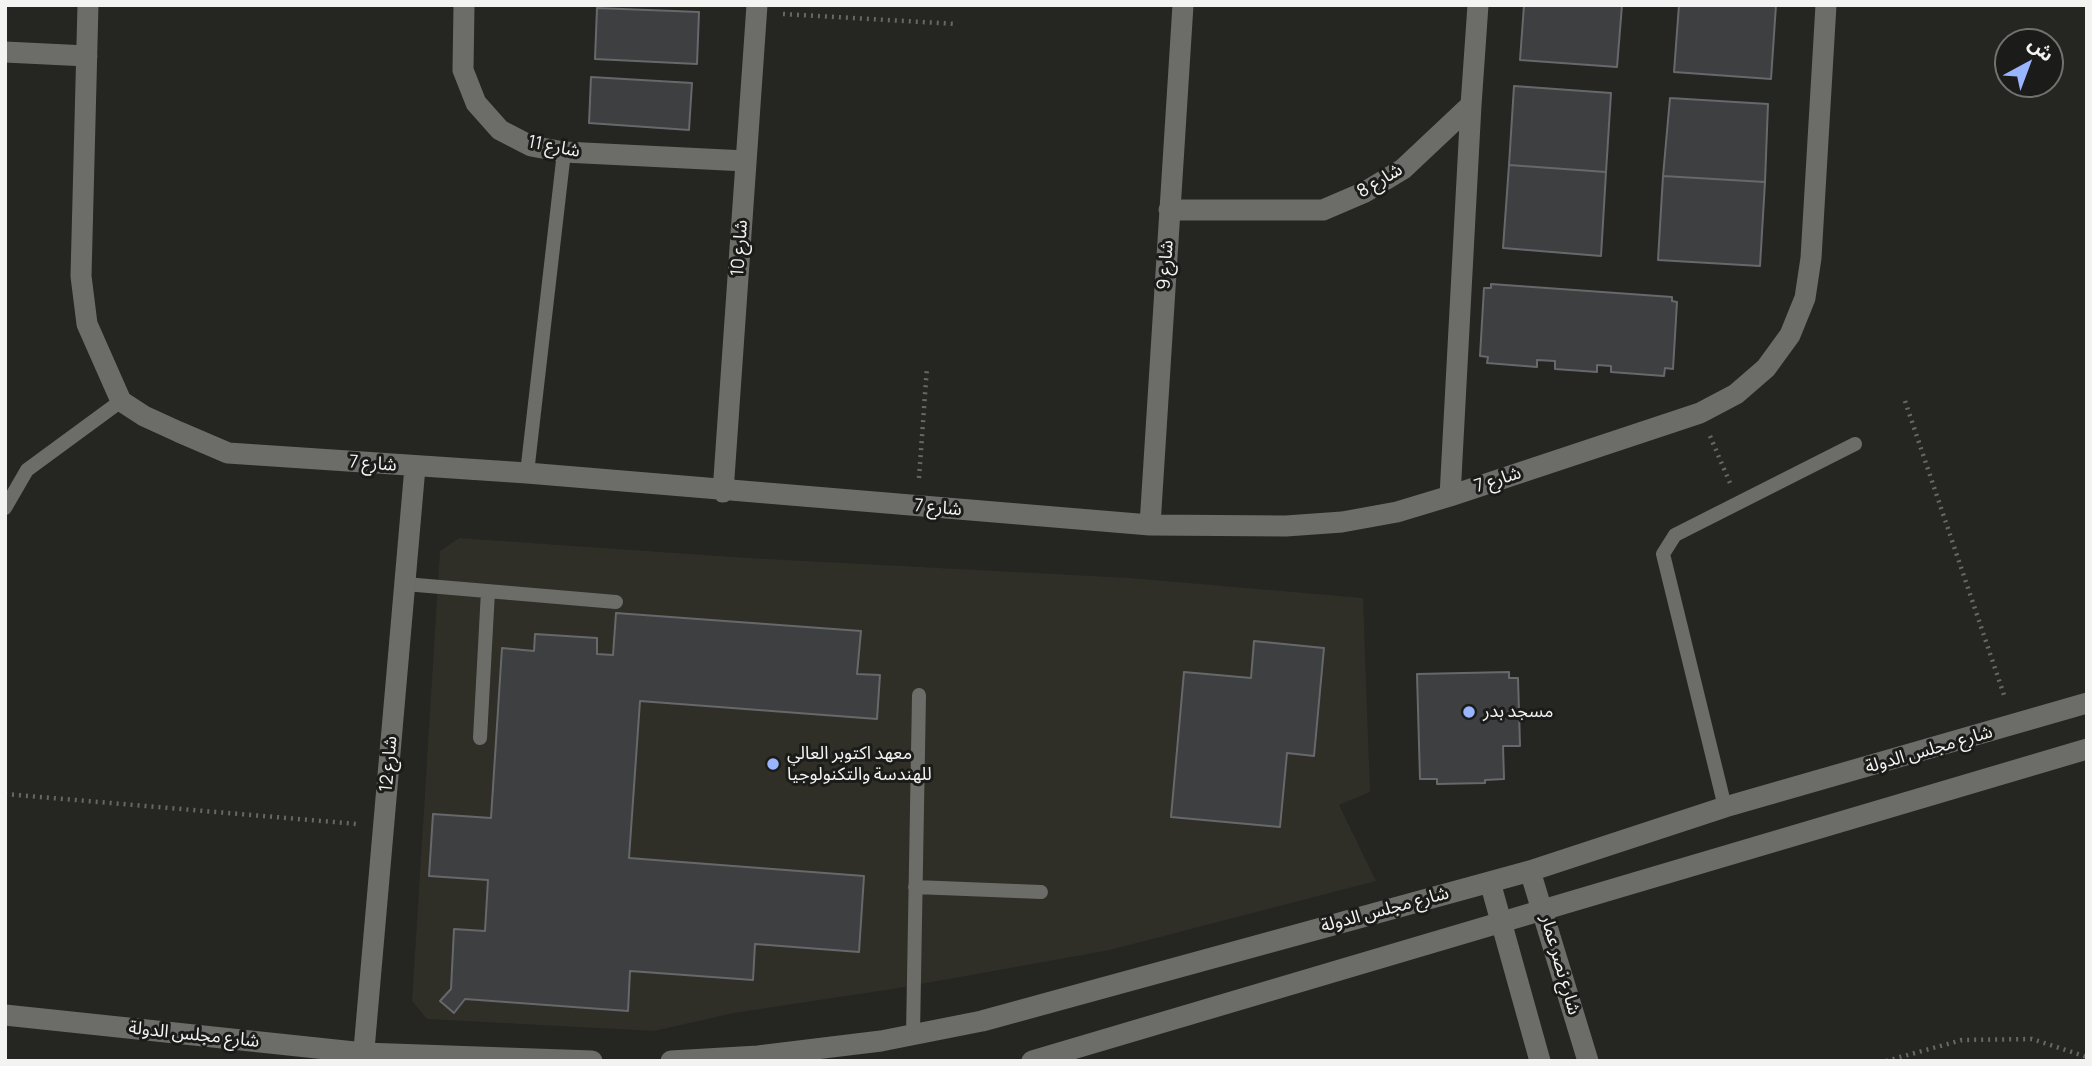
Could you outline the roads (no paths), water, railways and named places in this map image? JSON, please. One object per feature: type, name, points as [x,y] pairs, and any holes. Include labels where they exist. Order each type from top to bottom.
[{"type":"street","points":[[88,5],[81,276],[87,324],[121,401]]},
{"type":"street","name":"شارع 11","points":[[464,5],[463,70],[476,103],[500,130],[531,146],[564,152],[746,161]]},
{"type":"street","name":"شارع 9","points":[[1150,525],[1183,5]]},
{"type":"street","points":[[1450,496],[1478,5]]},
{"type":"street","name":"شارع 7","points":[[121,401],[144,416],[228,453],[527,473],[723,492],[1150,525],[1286,526],[1342,522],[1397,512],[1700,412],[1735,394],[1766,368],[1790,335],[1805,298],[1811,258],[1826,5]]},
{"type":"street","name":"شارع 10","points":[[723,492],[757,9]]},
{"type":"street","points":[[5,52],[87,56]]},
{"type":"street","name":"شارع 8","points":[[1169,209],[1323,210],[1365,192],[1404,169],[1471,105]]},
{"type":"street","name":"شارع 12","points":[[363,1057],[415,467]]},
{"type":"street","name":"شارع مجلس الدولة","points":[[671,1061],[758,1056],[913,1034],[982,1021],[1530,871],[1725,807],[2087,704]]},
{"type":"street","points":[[1032,1061],[2087,749]]},
{"type":"street","name":"شارع نصر عمار","points":[[1530,871],[1588,1061]]},
{"type":"street","points":[[1490,882],[1540,1061]]},
{"type":"street","name":"شارع مجلس الدولة","points":[[5,1015],[363,1057],[592,1061]]},
{"type":"lane","points":[[527,473],[564,152]]},
{"type":"lane","points":[[5,508],[27,470],[121,401]]},
{"type":"lane","points":[[1725,807],[1663,554],[1675,535],[1855,444]]},
{"type":"lane","points":[[405,584],[616,602]]},
{"type":"lane","points":[[480,738],[488,591]]},
{"type":"lane","points":[[913,1034],[919,695]]},
{"type":"lane","points":[[915,887],[1041,892]]},
{"type":"place","name":"مسجد بدر","points":[[1469,712]]},
{"type":"place","name":"معهد اكتوبر العالي للهندسة والتكنولوجيا","points":[[773,764]]}]
